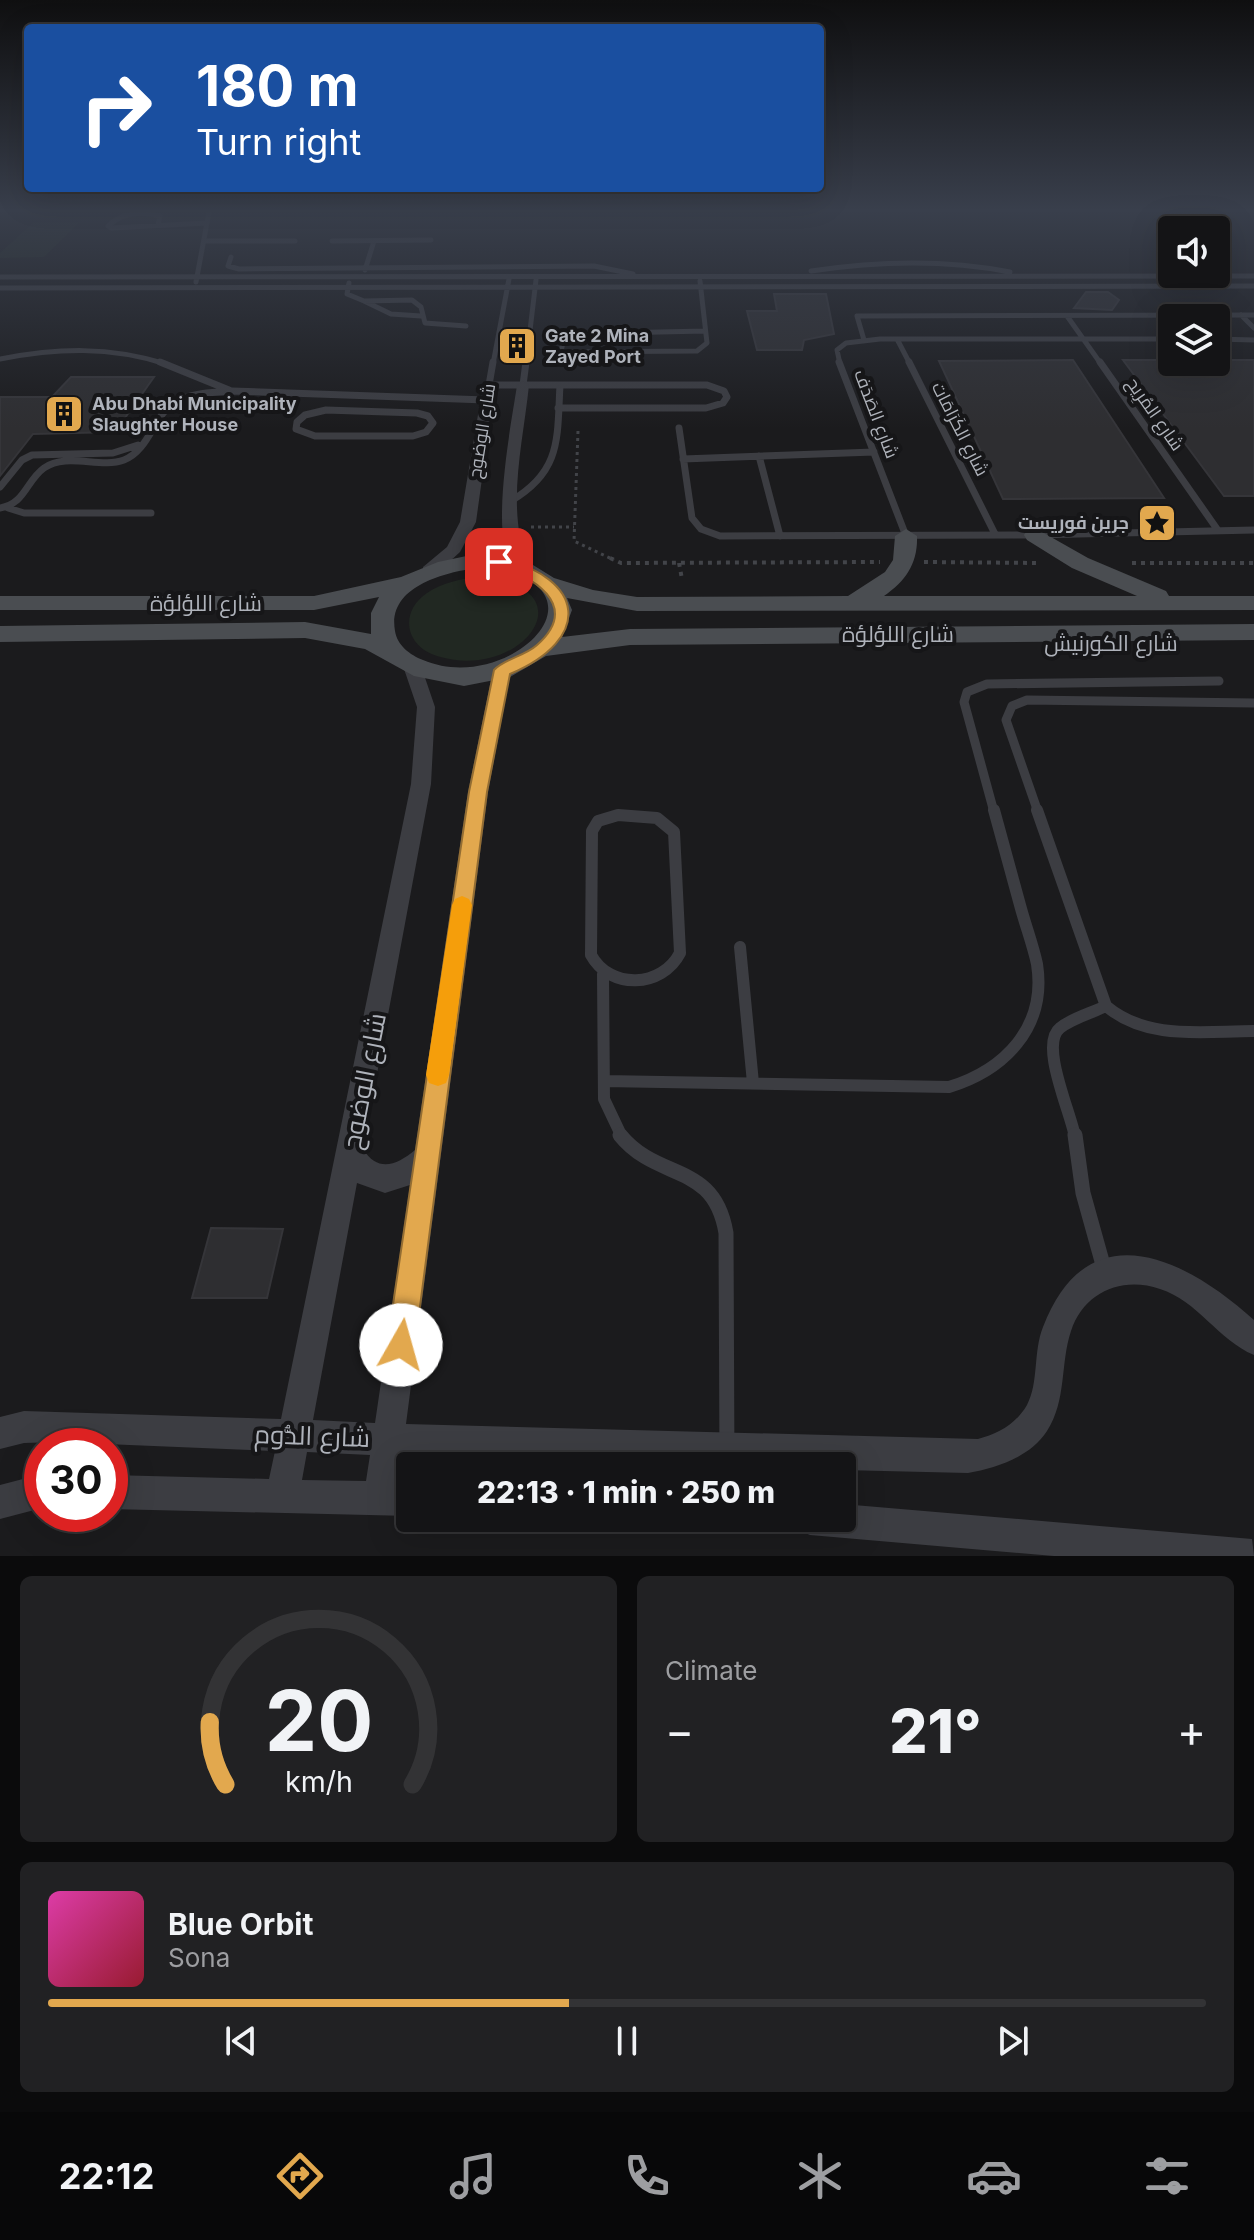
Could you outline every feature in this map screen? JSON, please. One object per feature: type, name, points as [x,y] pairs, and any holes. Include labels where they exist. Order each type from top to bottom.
[{"type":"street","name":"شارع الوضوح","points":[[521,567],[514,556],[508,527],[523,385]]},
{"type":"street","name":"شارع الوضوح","points":[[419,576],[445,560],[464,534],[488,392]]},
{"type":"street","points":[[1035,535],[1108,577],[1178,602]]},
{"type":"street","points":[[851,603],[879,591],[897,574],[904,562],[906,536]]},
{"type":"street","points":[[476,561],[521,567],[549,584],[559,598],[562,615],[556,632],[543,648],[525,661],[502,670],[454,676],[402,659],[384,639],[381,624],[385,609],[395,594],[419,576],[476,561]]},
{"type":"street","name":"شارع اللؤلؤة","points":[[0,603],[314,603],[419,576]]},
{"type":"street","name":"شارع اللؤلؤة","points":[[549,584],[590,597],[637,604],[1254,603]]},
{"type":"street","name":"شارع اللؤلؤة","points":[[0,634],[305,630],[371,642],[402,659]]},
{"type":"street","name":"شارع اللؤلؤة","points":[[543,648],[630,637],[1254,632]]},
{"type":"street","name":"شارع الكورنيش","points":[[968,634],[1018,642],[1254,643]]},
{"type":"street","name":"شارع الوضوح","points":[[282,1496],[421,784],[426,707],[402,659]]},
{"type":"street","points":[[128,1492],[395,1499],[389,1438],[478,792],[502,670]]},
{"type":"street","points":[[350,1152],[356,1166],[367,1175],[382,1179],[398,1178],[426,1158]]},
{"type":"street","points":[[1105,1272],[1127,1269],[1173,1278],[1197,1292],[1254,1340]]},
{"type":"street","name":"شارع الدُّوم","points":[[856,1458],[944,1458],[988,1454],[1007,1447],[1023,1436],[1036,1421],[1045,1403],[1054,1335],[1062,1313],[1073,1295],[1088,1281],[1105,1272]]},
{"type":"street","name":"شارع الدُّوم","points":[[0,1433],[24,1427],[57,1426],[389,1438],[638,1452]]},
{"type":"street","points":[[0,1502],[24,1496]]},
{"type":"street","points":[[856,1522],[1252,1556]]},
{"type":"lane","name":"شارع الوضوح","points":[[488,392],[508,286]]},
{"type":"lane","name":"شارع الوضوح","points":[[523,385],[535,286]]},
{"type":"lane","points":[[700,286],[707,343],[697,351],[681,354],[561,352],[564,337],[569,334],[705,331]]},
{"type":"lane","points":[[0,288],[1254,286]]},
{"type":"lane","points":[[348,287],[347,294],[377,311],[395,316],[421,316]]},
{"type":"lane","points":[[364,301],[412,300],[421,307],[425,323],[466,326]]},
{"type":"lane","points":[[1241,315],[1254,328]]},
{"type":"lane","points":[[864,340],[857,316],[1254,315]]},
{"type":"lane","name":"شارع المُرِيح","points":[[1067,316],[1217,529]]},
{"type":"lane","name":"شارع الكَرَامَات","points":[[897,339],[995,534]]},
{"type":"lane","name":"شارع الصَدَف","points":[[906,536],[837,350],[846,343],[864,340],[1158,339]]},
{"type":"lane","points":[[1230,339],[1254,340]]},
{"type":"lane","points":[[0,359],[73,347],[99,347],[163,362],[232,391]]},
{"type":"lane","points":[[4,508],[17,503],[45,467],[128,459],[171,405],[180,400],[232,391],[384,396],[488,392],[523,385],[707,385],[719,388],[727,397],[723,403],[706,408],[558,408]]},
{"type":"lane","points":[[511,501],[541,483],[551,468],[560,385]]},
{"type":"lane","points":[[379,412],[384,396]]},
{"type":"lane","points":[[319,411],[379,412],[423,414],[432,419],[433,426],[413,436],[315,436],[298,432],[295,426],[300,418],[319,411]]},
{"type":"lane","points":[[679,428],[692,518],[701,529],[731,537],[1254,530]]},
{"type":"lane","points":[[0,487],[22,460],[32,455],[113,453],[140,444]]},
{"type":"lane","points":[[683,459],[874,452]]},
{"type":"lane","points":[[759,456],[780,536]]},
{"type":"lane","points":[[4,508],[24,513],[151,513]]},
{"type":"lane","points":[[604,1081],[949,1087],[975,1081],[996,1068],[1026,1032],[1036,1000],[1037,966],[964,702],[972,688],[987,684],[1219,681]]},
{"type":"lane","points":[[1254,703],[1027,700],[1019,702],[1007,712],[1006,720],[1106,1006],[1122,1021],[1146,1030],[1254,1031]]},
{"type":"lane","points":[[603,974],[618,979],[651,977],[667,972],[678,960],[674,832],[662,818],[611,816],[598,821],[592,831],[591,955],[603,974],[604,1099],[609,1116],[630,1145],[644,1156],[701,1183],[718,1199],[723,1209],[726,1233],[727,1452]]},
{"type":"lane","points":[[740,947],[753,1083]]},
{"type":"lane","points":[[1105,1272],[1083,1193],[1072,1118],[1051,1053],[1054,1035],[1060,1028],[1106,1006]]},
{"type":"path","points":[[531,527],[574,527]]},
{"type":"path","points":[[679,563],[682,579]]},
{"type":"shaded area","points":[[479,577],[513,584],[532,597],[538,613],[533,630],[518,645],[495,656],[468,661],[437,656],[418,645],[412,637],[409,619],[418,601],[433,589]]},
{"type":"building","points":[[1086,292],[1108,292],[1119,300],[1112,310],[1074,308]]},
{"type":"building","points":[[774,294],[826,294],[834,334],[804,340],[802,350],[757,350],[747,311],[777,311]]},
{"type":"building","points":[[504,336],[524,336],[521,356],[500,356]]},
{"type":"building","points":[[1073,360],[1164,498],[1003,499],[939,361]]},
{"type":"building","points":[[1123,360],[1158,360],[1158,376],[1230,376],[1230,360],[1254,360],[1254,496],[1224,496]]},
{"type":"building","name":"Abu Dhabi Municipality Slaughter House","points":[[71,377],[154,377],[115,432],[33,434],[0,476],[0,397],[52,397]]},
{"type":"building","points":[[211,1228],[283,1229],[267,1298],[192,1298]]},
{"type":"slow traffic","points":[[438,1075],[462,905]]},
{"type":"place","name":"Gate 2 Mina Zayed Port","points":[[517,346]]},
{"type":"place","name":"Abu Dhabi Municipality Slaughter House","points":[[64,414]]},
{"type":"place","name":"جرين فوريست","points":[[1157,523]]},
{"type":"route","points":[[401,1345],[478,792],[502,670],[525,661],[543,648],[556,632],[562,615],[559,598],[549,584],[537,574],[499,562]]}]
